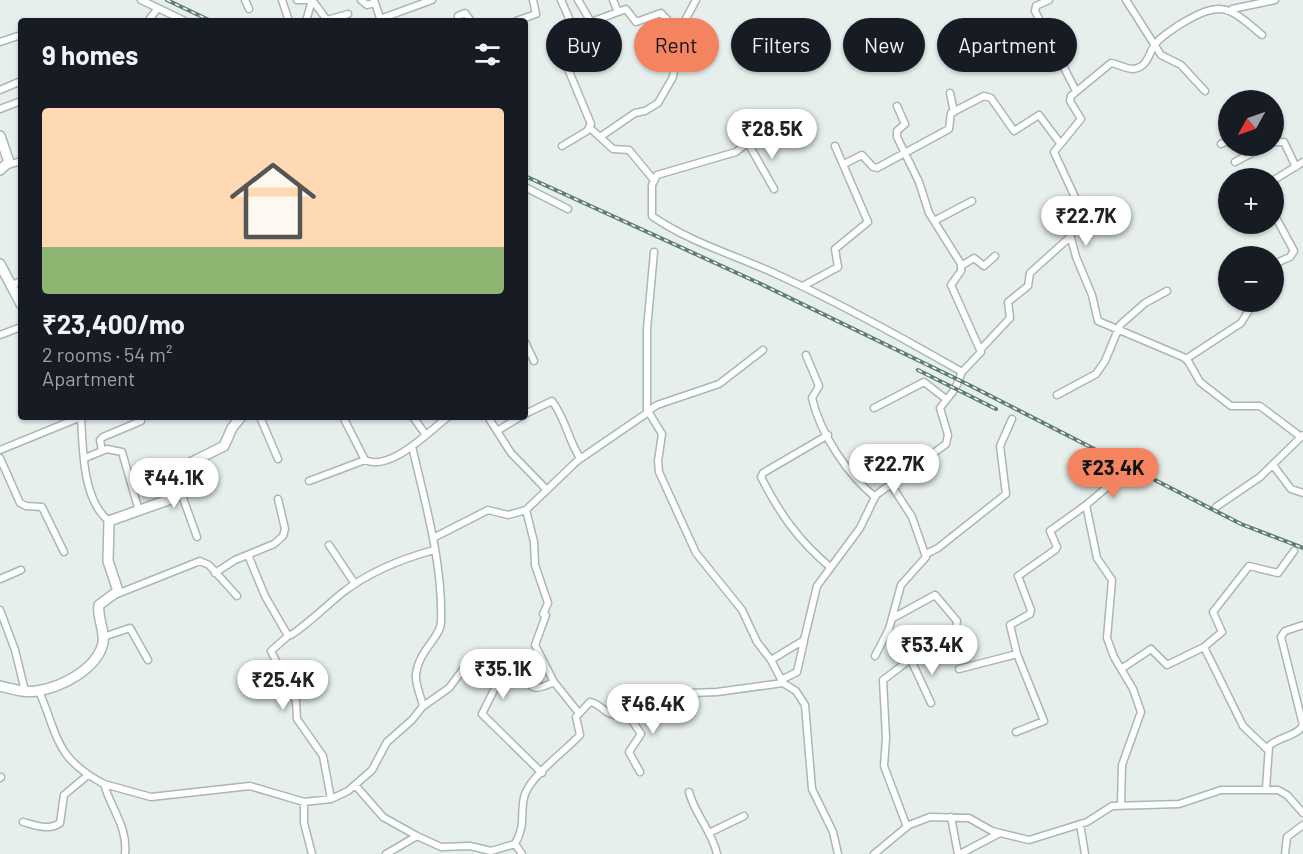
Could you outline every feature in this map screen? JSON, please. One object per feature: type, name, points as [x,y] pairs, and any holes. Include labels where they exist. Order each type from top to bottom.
[{"type":"street","points":[[141,0],[179,18]]},
{"type":"street","points":[[245,0],[249,9]]},
{"type":"street","points":[[282,0],[289,18]]},
{"type":"street","points":[[297,0],[311,0]]},
{"type":"street","points":[[311,0],[325,18]]},
{"type":"street","points":[[307,18],[311,0]]},
{"type":"street","points":[[361,0],[367,5],[374,2],[380,18]]},
{"type":"street","points":[[386,18],[432,0]]},
{"type":"street","points":[[525,18],[536,14],[533,0]]},
{"type":"street","points":[[561,0],[579,41],[569,60],[568,69],[590,120],[590,128],[614,149],[629,150],[654,178],[650,210],[654,218],[733,258],[803,286],[962,372]]},
{"type":"street","points":[[578,0],[591,22],[626,9],[634,19]]},
{"type":"street","points":[[613,0],[618,12]]},
{"type":"street","points":[[686,18],[696,0]]},
{"type":"street","points":[[1049,0],[1036,6],[1035,10],[1076,92]]},
{"type":"street","points":[[1126,0],[1161,55],[1181,64],[1205,91]]},
{"type":"street","points":[[1232,9],[1275,0]]},
{"type":"street","points":[[1215,507],[1238,494],[1273,465],[1302,436],[1260,406],[1231,406],[1200,382],[1186,359],[1117,330],[1096,318],[1092,295],[1067,223],[1080,208],[1055,156],[1054,149],[1081,119],[1070,101],[1076,92],[1111,63],[1132,69],[1140,66],[1149,59],[1154,44],[1203,8],[1222,6],[1232,9],[1263,35]]},
{"type":"street","points":[[150,18],[158,8]]},
{"type":"street","points":[[458,18],[465,13],[469,18]]},
{"type":"street","points":[[647,18],[661,13],[666,18]]},
{"type":"street","points":[[334,18],[348,14]]},
{"type":"street","points":[[0,42],[18,36]]},
{"type":"street","points":[[600,137],[635,113],[648,110],[658,103],[674,72]]},
{"type":"street","points":[[0,90],[18,82]]},
{"type":"street","points":[[950,93],[954,112]]},
{"type":"street","points":[[844,164],[862,155],[874,168],[905,155],[949,129],[952,124],[950,114],[988,96],[1014,131],[1039,116],[1060,143]]},
{"type":"street","points":[[0,109],[18,102]]},
{"type":"street","points":[[897,106],[905,124],[897,133],[905,155],[934,221],[961,266]]},
{"type":"street","points":[[654,178],[736,152],[757,135],[804,116]]},
{"type":"street","points":[[562,146],[590,128]]},
{"type":"street","points":[[0,136],[4,167],[18,161]]},
{"type":"street","points":[[1284,142],[1296,166]]},
{"type":"street","points":[[748,144],[774,189]]},
{"type":"street","points":[[803,286],[838,267],[835,249],[868,222],[835,147]]},
{"type":"street","points":[[1235,162],[1245,156]]},
{"type":"street","points":[[1284,174],[1303,162]]},
{"type":"street","points":[[528,189],[568,209]]},
{"type":"street","points":[[934,221],[972,201]]},
{"type":"street","points":[[1284,232],[1294,251],[1290,257],[1284,260]]},
{"type":"street","points":[[515,844],[524,820],[526,792],[580,735],[576,717],[578,712],[590,702],[597,704],[609,714],[625,710],[654,696],[728,691],[782,682],[797,672],[817,586],[827,564],[860,528],[872,495],[946,444],[948,435],[940,408],[962,372],[1010,318],[1008,302],[1028,286],[1030,273],[1070,237]]},
{"type":"street","points":[[654,252],[646,357],[648,411],[662,434],[658,461],[664,486],[684,522],[696,554],[742,610],[757,642],[771,660],[782,682],[796,691],[805,705],[812,789],[833,832],[838,854]]},
{"type":"street","points":[[981,349],[951,285],[961,266],[974,258],[984,266],[996,256]]},
{"type":"street","points":[[0,264],[18,299]]},
{"type":"street","points":[[10,285],[18,282]]},
{"type":"street","points":[[1057,395],[1096,374],[1105,361],[1117,330],[1134,310],[1167,291]]},
{"type":"street","points":[[1186,359],[1241,324],[1248,312]]},
{"type":"street","points":[[0,335],[18,328]]},
{"type":"street","points":[[528,348],[534,361]]},
{"type":"street","points":[[432,538],[488,510],[508,515],[526,510],[580,458],[648,411],[657,405],[719,384],[763,350]]},
{"type":"street","points":[[806,355],[819,386],[812,401],[828,435],[872,495]]},
{"type":"street","points":[[874,408],[924,382],[946,399]]},
{"type":"street","points":[[528,412],[548,401],[554,402],[567,427],[571,444],[580,458]]},
{"type":"street","points":[[926,554],[938,548],[1006,494],[1000,446],[1012,419]]},
{"type":"street","points":[[0,450],[74,420]]},
{"type":"street","points":[[81,420],[85,458],[94,500],[109,521],[108,561],[118,588],[117,594]]},
{"type":"street","points":[[109,521],[171,499],[173,496],[170,477],[224,446],[231,428],[238,420]]},
{"type":"street","points":[[261,420],[278,459]]},
{"type":"street","points":[[345,420],[365,460]]},
{"type":"street","points":[[415,420],[426,435]]},
{"type":"street","points":[[309,481],[365,460],[376,463],[384,461],[412,446],[444,420]]},
{"type":"street","points":[[490,420],[511,453],[546,489]]},
{"type":"street","points":[[497,431],[515,420]]},
{"type":"street","points":[[102,451],[100,440],[103,436],[141,422]]},
{"type":"street","points":[[827,564],[789,526],[761,477],[763,473],[828,435]]},
{"type":"street","points":[[412,446],[434,550],[441,624],[422,653],[417,671],[416,680],[422,707]]},
{"type":"street","points":[[85,458],[115,448],[122,452],[139,511]]},
{"type":"street","points":[[0,458],[20,503],[26,506],[42,507],[64,552]]},
{"type":"street","points":[[1273,465],[1291,489],[1303,493]]},
{"type":"street","points":[[174,473],[197,537]]},
{"type":"street","points":[[1016,732],[1044,721],[1017,654],[1011,624],[1030,614],[1031,610],[1018,576],[1055,550],[1057,547],[1050,531],[1123,474]]},
{"type":"street","points":[[875,656],[886,637],[893,618],[895,600],[901,585],[924,561],[926,554],[912,517],[890,483]]},
{"type":"street","points":[[215,573],[274,544],[285,532],[278,500]]},
{"type":"street","points":[[1086,505],[1097,558],[1112,580],[1107,638],[1133,689],[1141,712],[1122,765],[1121,805]]},
{"type":"street","points":[[526,510],[535,565],[548,603],[535,645],[554,682],[578,712]]},
{"type":"street","points":[[329,545],[355,584]]},
{"type":"street","points":[[331,799],[323,756],[297,719],[296,701],[271,651],[355,584],[392,564],[434,550]]},
{"type":"street","points":[[1121,669],[1151,649],[1167,665],[1204,647],[1222,632],[1213,612],[1249,566],[1278,573],[1294,551]]},
{"type":"street","points":[[248,555],[267,601],[289,635]]},
{"type":"street","points":[[0,687],[39,691],[72,679],[98,655],[103,637],[99,605],[117,594],[200,561],[209,565],[237,596]]},
{"type":"street","points":[[0,579],[21,570]]},
{"type":"street","points":[[893,618],[935,595],[957,621],[956,627],[944,643],[928,646],[883,680],[882,697],[886,738],[884,766],[907,826]]},
{"type":"street","points":[[0,610],[15,650],[25,691]]},
{"type":"street","points":[[1266,789],[1268,750],[1279,738],[1302,728],[1301,707],[1281,637],[1285,631],[1303,625]]},
{"type":"street","points":[[103,637],[130,628],[148,660]]},
{"type":"street","points":[[771,660],[804,640]]},
{"type":"street","points":[[1204,647],[1242,726],[1268,750]]},
{"type":"street","points":[[959,669],[1017,654]]},
{"type":"street","points":[[911,660],[931,703]]},
{"type":"street","points":[[39,691],[63,752],[74,766],[104,784],[151,797],[240,786],[258,786],[304,802],[331,799],[356,786],[378,764],[387,742],[412,720],[422,707],[448,688],[465,668],[494,683],[518,674],[533,688],[539,689],[554,682]]},
{"type":"street","points":[[494,683],[482,714],[542,773]]},
{"type":"street","points":[[625,710],[641,734],[629,750],[640,772]]},
{"type":"street","points":[[23,822],[48,827],[57,825],[64,795],[88,775]]},
{"type":"street","points":[[104,784],[110,804],[125,831],[125,854]]},
{"type":"street","points":[[356,786],[382,817],[440,848],[470,846],[491,851],[515,844]]},
{"type":"street","points":[[874,854],[907,826],[930,818],[974,819],[998,833],[1029,840],[1080,824],[1112,806],[1179,804],[1215,790],[1281,791],[1303,813]]},
{"type":"street","points":[[689,792],[694,808],[710,832],[717,854]]},
{"type":"street","points":[[304,802],[304,823],[312,854]]},
{"type":"street","points":[[710,832],[744,816]]},
{"type":"street","points":[[951,817],[959,854],[998,833]]},
{"type":"street","points":[[1080,824],[1085,854]]},
{"type":"street","points":[[1285,854],[1287,837],[1303,825]]},
{"type":"street","points":[[386,854],[417,836]]},
{"type":"street","points":[[515,844],[522,854]]},
{"type":"railway","points":[[167,0],[205,18]]},
{"type":"railway","points":[[528,177],[761,284],[967,384],[1241,524],[1303,548]]},
{"type":"railway","points":[[918,370],[996,409]]}]
